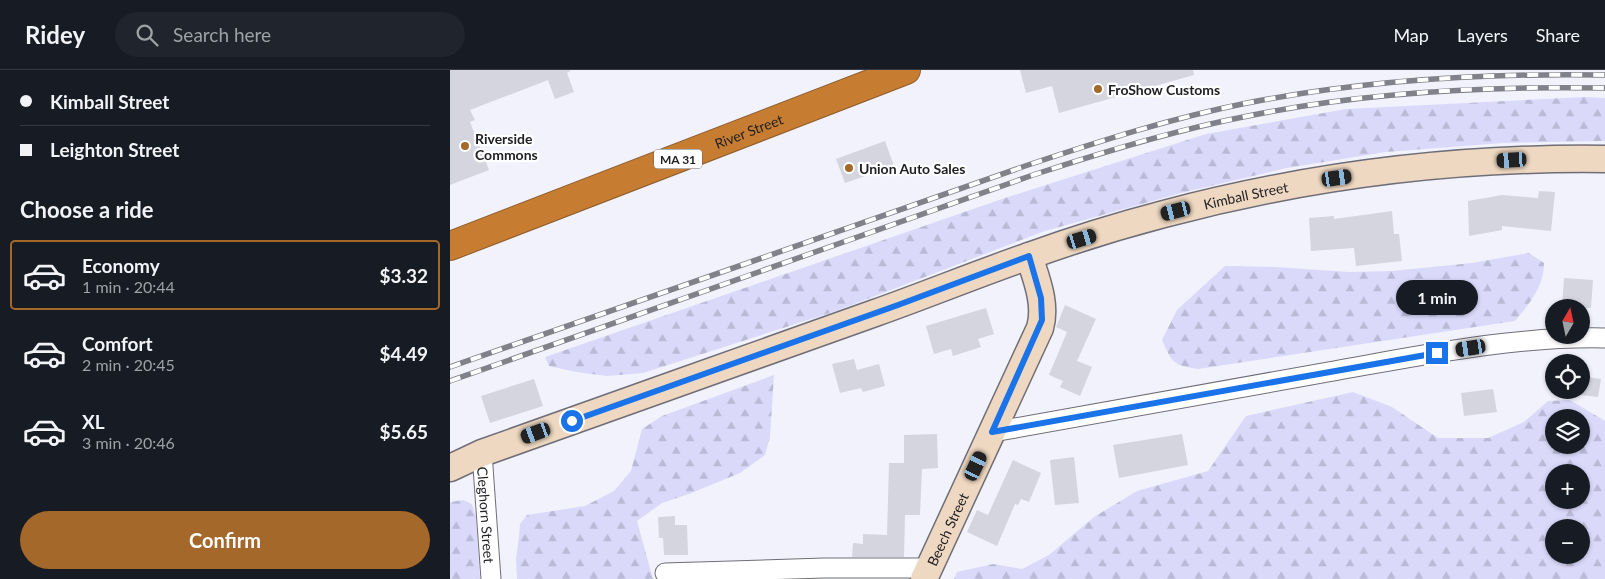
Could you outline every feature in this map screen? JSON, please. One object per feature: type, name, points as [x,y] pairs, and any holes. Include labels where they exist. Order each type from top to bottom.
[{"type":"highway","name":"River Street","points":[[450,246],[906,70]]},
{"type":"main road","name":"Kimball Street","points":[[450,468],[482,453],[898,305],[1029,256],[1152,218],[1197,206],[1337,178],[1388,171],[1474,162],[1605,159]]},
{"type":"main road","name":"Beech Street","points":[[926,574],[1042,320],[1041,298],[1029,256]]},
{"type":"street","points":[[992,432],[1403,358],[1496,344],[1568,337],[1605,338]]},
{"type":"street","name":"Cleghorn Street","points":[[482,453],[491,579]]},
{"type":"street","points":[[664,573],[824,568],[926,574]]},
{"type":"green space","points":[[1586,97],[1605,98],[1605,141],[1503,143],[1386,152],[1287,168],[1181,193],[1045,231],[836,311],[643,373],[607,376],[576,372],[549,366],[545,357],[1005,198],[1206,134],[1346,109]]},
{"type":"green space","points":[[1529,253],[1544,263],[1543,272],[1535,295],[1515,321],[1198,369],[1174,362],[1162,340],[1177,310],[1225,266],[1349,272],[1392,271],[1472,263]]},
{"type":"green space","points":[[774,375],[770,437],[765,455],[740,473],[662,503],[637,521],[653,579],[517,579],[516,559],[520,524],[527,515],[585,506],[614,491],[631,471],[642,429],[662,416]]},
{"type":"green space","points":[[1353,392],[1392,407],[1438,438],[1488,438],[1524,422],[1548,401],[1570,400],[1585,409],[1545,409],[1545,454],[1590,454],[1590,412],[1605,421],[1605,579],[954,579],[957,572],[993,564],[1022,569],[1049,555],[1094,517],[1137,491],[1208,471],[1246,416]]},
{"type":"green space","points":[[463,500],[472,504],[476,517],[480,579],[450,579],[450,502]]},
{"type":"building","name":"Riverside Commons","points":[[450,70],[570,70],[567,73],[574,92],[555,99],[548,80],[470,110],[475,120],[470,122],[489,170],[450,185]]},
{"type":"building","name":"FroShow Customs","points":[[1020,70],[1193,70],[1194,75],[1059,113],[1052,86],[1026,93]]},
{"type":"building","points":[[885,141],[894,166],[845,183],[836,159]]},
{"type":"building","points":[[1539,191],[1555,192],[1551,231],[1502,226],[1502,230],[1469,236],[1468,201],[1502,195],[1538,198]]},
{"type":"building","points":[[1392,211],[1394,234],[1399,234],[1402,261],[1356,266],[1354,248],[1311,251],[1309,218],[1334,216],[1334,219]]},
{"type":"building","points":[[1564,278],[1593,280],[1591,308],[1590,299],[1563,299]]},
{"type":"building","points":[[1065,305],[1096,319],[1077,361],[1092,367],[1080,396],[1060,387],[1063,381],[1049,375],[1067,332],[1056,327]]},
{"type":"building","points":[[986,308],[994,334],[978,339],[981,347],[953,356],[951,349],[934,354],[926,326]]},
{"type":"building","points":[[854,359],[857,370],[879,364],[885,386],[863,392],[861,388],[840,393],[832,364]]},
{"type":"building","points":[[1590,377],[1601,379],[1598,397],[1590,396]]},
{"type":"building","points":[[534,379],[543,406],[490,423],[481,396]]},
{"type":"building","points":[[1493,389],[1497,412],[1464,416],[1461,393]]},
{"type":"building","points":[[937,434],[938,468],[922,469],[920,515],[905,515],[904,557],[852,557],[853,543],[863,544],[863,534],[887,535],[889,463],[904,463],[904,435]]},
{"type":"building","points":[[1182,434],[1188,465],[1119,478],[1113,445]]},
{"type":"building","points":[[1074,457],[1079,503],[1055,505],[1050,460]]},
{"type":"building","points":[[1013,460],[1041,473],[1029,502],[1021,499],[1018,505],[1015,504],[997,546],[967,532],[977,510],[988,515]]},
{"type":"building","points":[[675,516],[675,525],[687,525],[688,555],[664,555],[663,538],[659,538],[658,517]]},
{"type":"railway","points":[[450,367],[1028,165],[1109,139],[1191,116],[1291,95],[1380,84],[1515,75],[1605,75]]},
{"type":"railway","points":[[450,381],[1033,175],[1166,135],[1292,108],[1381,96],[1515,88],[1605,88]]},
{"type":"place","name":"FroShow Customs","points":[[1098,89]]},
{"type":"place","name":"Riverside Commons","points":[[465,146]]},
{"type":"place","name":"Union Auto Sales","points":[[849,168]]},
{"type":"route","points":[[572,421],[898,305],[1029,256],[1041,298],[1042,320],[992,432],[1437,353]]}]
